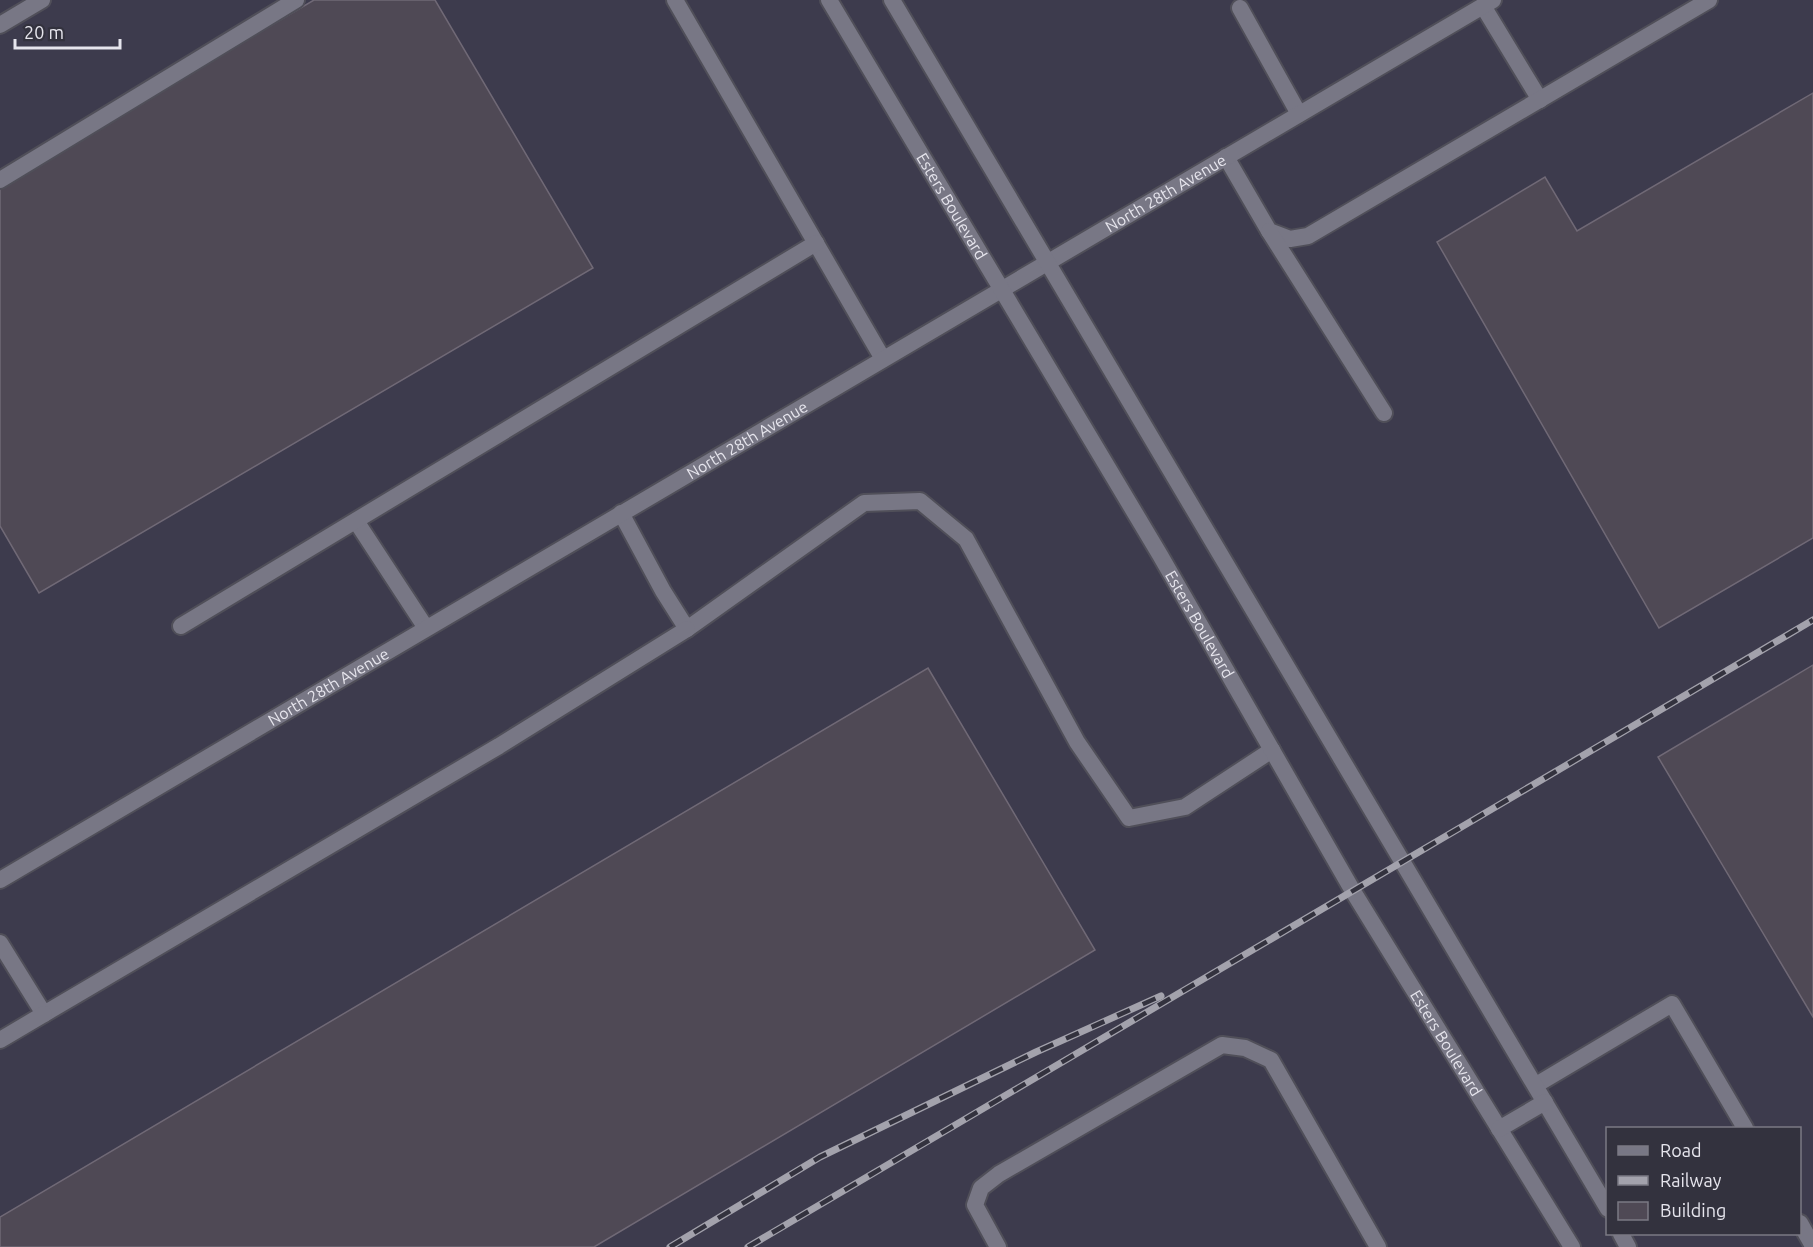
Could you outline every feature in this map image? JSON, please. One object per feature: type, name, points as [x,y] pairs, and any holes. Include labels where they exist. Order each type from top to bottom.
[{"type":"street","points":[[0,25],[42,0]]},
{"type":"street","points":[[0,180],[296,0]]},
{"type":"street","points":[[675,0],[883,359]]},
{"type":"street","name":"Esters Boulevard","points":[[829,0],[1160,555],[1354,892],[1572,1247]]},
{"type":"street","points":[[892,0],[1606,1206]]},
{"type":"street","points":[[1269,231],[1290,239],[1308,236],[1709,0]]},
{"type":"street","points":[[1488,3],[1540,100]]},
{"type":"street","name":"North 28th Avenue","points":[[0,880],[1488,3]]},
{"type":"street","points":[[1240,8],[1299,114]]},
{"type":"street","points":[[1226,157],[1269,231],[1384,413]]},
{"type":"street","points":[[181,627],[816,243]]},
{"type":"street","points":[[0,1040],[499,746],[687,629],[864,503],[920,501],[966,539],[1077,741],[1129,818],[1185,807],[1272,750]]},
{"type":"street","points":[[621,513],[663,591],[687,629]]},
{"type":"street","points":[[356,521],[426,628]]},
{"type":"street","points":[[0,943],[44,1014]]},
{"type":"street","points":[[1536,1085],[1672,1004],[1743,1127]]},
{"type":"street","points":[[998,1247],[975,1205],[981,1188],[999,1174],[1222,1045],[1245,1048],[1271,1060],[1378,1247]]},
{"type":"street","points":[[1499,1129],[1545,1102]]},
{"type":"street","points":[[1801,1225],[1813,1246]]},
{"type":"shaded area","points":[[0,0],[1813,0],[1813,1247],[0,1247]]},
{"type":"building","points":[[314,0],[435,0],[593,268],[39,593],[0,526],[0,185]]},
{"type":"building","points":[[1813,93],[1813,538],[1659,628],[1437,242],[1545,177],[1577,231]]},
{"type":"building","points":[[1813,665],[1813,1017],[1658,757]]},
{"type":"building","points":[[928,668],[1095,950],[594,1247],[0,1247],[0,1217]]},
{"type":"railway","points":[[748,1247],[1813,620]]},
{"type":"railway","points":[[670,1247],[820,1157],[1036,1052],[1161,996]]}]
